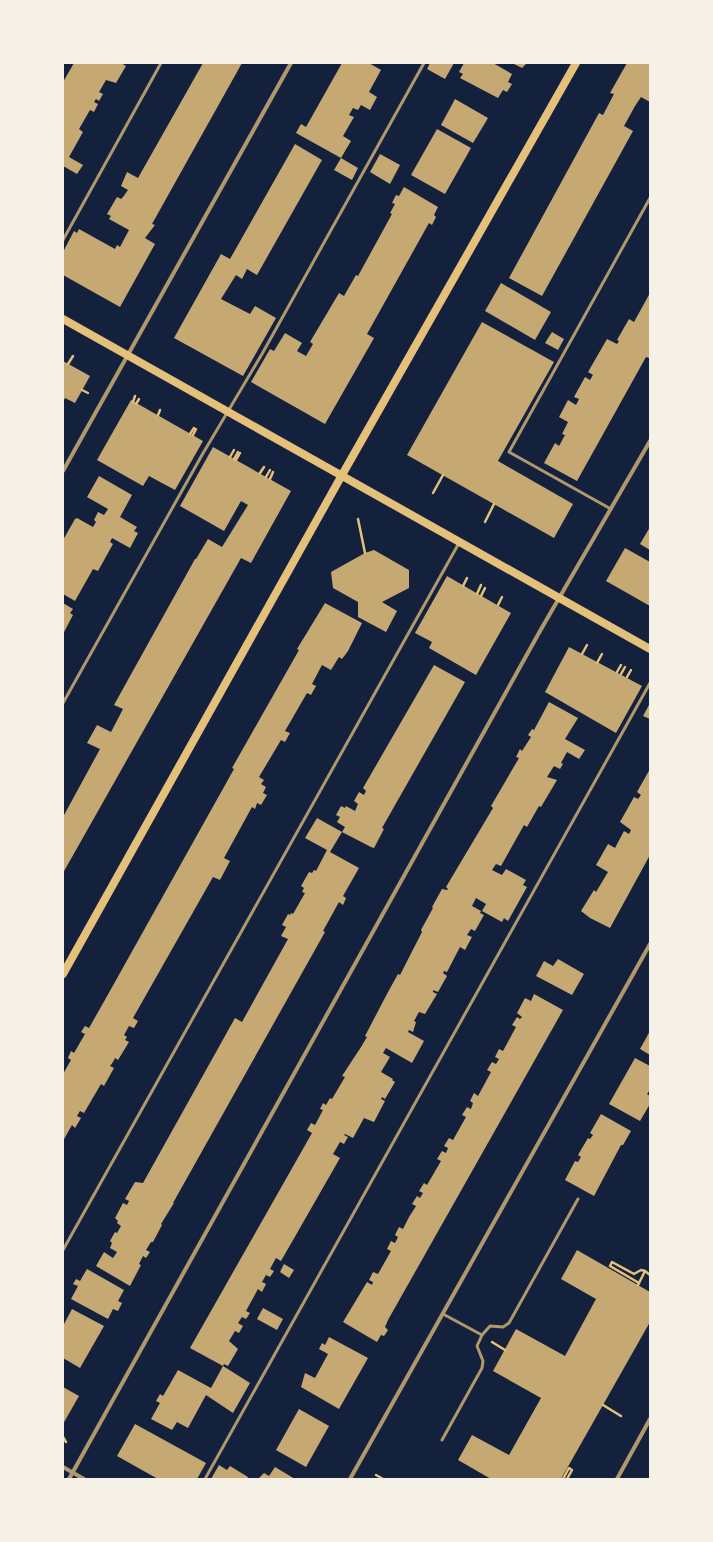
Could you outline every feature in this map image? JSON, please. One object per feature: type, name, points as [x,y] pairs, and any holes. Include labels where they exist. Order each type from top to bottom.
[{"type":"main road","points":[[63,974],[342,475],[576,63]]},
{"type":"main road","points":[[63,318],[650,649]]},
{"type":"street","points":[[63,471],[291,63]]},
{"type":"street","points":[[69,1479],[560,598],[650,441]]},
{"type":"street","points":[[350,1479],[650,944]]},
{"type":"street","points":[[616,1479],[650,1419]]},
{"type":"street","points":[[63,1467],[84,1479]]},
{"type":"lane","points":[[63,240],[161,63]]},
{"type":"lane","points":[[63,703],[424,63]]},
{"type":"lane","points":[[611,509],[510,452],[650,198]]},
{"type":"lane","points":[[63,1250],[460,541]]},
{"type":"lane","points":[[205,1479],[650,683]]},
{"type":"lane","points":[[442,1440],[482,1368],[483,1361],[478,1346],[482,1335],[490,1326],[503,1327],[509,1323],[578,1199]]},
{"type":"lane","points":[[443,1314],[482,1335]]},
{"type":"path","points":[[68,364],[73,356]]},
{"type":"path","points":[[82,390],[88,393]]},
{"type":"path","points":[[135,396],[135,403],[139,398]]},
{"type":"path","points":[[158,415],[160,410]]},
{"type":"path","points":[[192,434],[195,428]]},
{"type":"path","points":[[230,457],[234,450]]},
{"type":"path","points":[[235,460],[239,453]]},
{"type":"path","points":[[260,473],[264,467]]},
{"type":"path","points":[[266,477],[272,471],[270,479]]},
{"type":"path","points":[[433,493],[443,475]]},
{"type":"path","points":[[485,522],[494,504]]},
{"type":"path","points":[[358,519],[365,553]]},
{"type":"path","points":[[463,586],[467,578]]},
{"type":"path","points":[[477,594],[481,586]]},
{"type":"path","points":[[480,596],[485,588]]},
{"type":"path","points":[[498,605],[502,597]]},
{"type":"path","points":[[582,654],[587,645]]},
{"type":"path","points":[[597,663],[602,654]]},
{"type":"path","points":[[617,672],[621,665]]},
{"type":"path","points":[[621,674],[625,666]]},
{"type":"path","points":[[627,677],[631,670]]},
{"type":"path","points":[[645,1271],[638,1284],[610,1266],[612,1262],[634,1274],[641,1270],[645,1271],[650,1274]]},
{"type":"path","points":[[489,1341],[505,1350]]},
{"type":"path","points":[[603,1405],[621,1416]]},
{"type":"path","points":[[63,1437],[66,1442]]},
{"type":"path","points":[[563,1479],[569,1468],[572,1470],[567,1479]]},
{"type":"path","points":[[376,1475],[383,1479]]},
{"type":"building","points":[[74,63],[121,63],[126,66],[116,83],[106,80],[99,92],[103,94],[99,101],[96,99],[94,102],[98,104],[94,112],[90,110],[79,129],[83,132],[69,157],[83,165],[77,174],[63,166],[63,82]]},
{"type":"building","points":[[203,63],[242,63],[152,224],[155,225],[145,238],[155,244],[120,307],[63,275],[63,252],[74,231],[77,233],[79,229],[115,249],[117,245],[120,247],[129,230],[109,219],[111,216],[107,214],[117,197],[121,199],[128,190],[121,186],[127,172],[138,178]]},
{"type":"building","points":[[342,63],[369,63],[381,70],[369,92],[377,97],[370,110],[361,105],[358,110],[353,108],[349,115],[354,117],[343,136],[351,141],[341,158],[296,133],[301,124],[306,127]]},
{"type":"building","points":[[430,63],[454,63],[445,79],[427,69]]},
{"type":"building","points":[[464,63],[493,63],[512,74],[508,82],[512,84],[507,92],[503,90],[498,98],[460,78],[463,74],[459,72]]},
{"type":"building","points":[[512,63],[527,63],[522,68]]},
{"type":"building","points":[[627,63],[650,63],[650,102],[641,97],[635,106],[624,126],[633,131],[542,296],[509,278],[599,113],[603,115],[614,94],[610,93]]},
{"type":"building","points":[[455,99],[488,118],[473,143],[441,125]]},
{"type":"building","points":[[437,129],[471,148],[445,194],[411,175]]},
{"type":"building","points":[[295,144],[322,160],[257,275],[247,269],[242,279],[236,275],[221,299],[250,314],[255,306],[276,318],[243,376],[174,338],[221,254],[230,259]]},
{"type":"building","points":[[380,154],[400,165],[390,184],[370,172]]},
{"type":"building","points":[[341,158],[358,168],[352,180],[334,170]]},
{"type":"building","points":[[404,187],[438,207],[434,215],[436,217],[432,225],[429,223],[367,334],[374,338],[325,424],[251,382],[270,349],[274,351],[285,333],[302,343],[297,351],[306,356],[313,344],[310,342],[339,293],[344,296],[356,275],[358,276],[392,214],[390,213],[395,204],[392,203],[396,195],[399,196]]},
{"type":"building","points":[[501,283],[551,312],[535,340],[485,311]]},
{"type":"building","points":[[650,293],[650,356],[649,358],[646,357],[577,481],[544,463],[555,443],[559,446],[565,435],[562,434],[568,422],[559,417],[568,400],[576,405],[579,399],[574,397],[585,377],[590,380],[593,375],[588,372],[607,339],[617,344],[619,341],[617,340],[629,319],[634,322]]},
{"type":"building","points":[[482,322],[554,362],[498,461],[573,504],[554,538],[407,455]]},
{"type":"building","points":[[552,332],[564,339],[558,350],[545,343]]},
{"type":"building","points":[[63,361],[90,376],[75,403],[65,398],[63,402]]},
{"type":"building","points":[[131,400],[203,441],[175,490],[149,476],[143,486],[97,460]]},
{"type":"building","points":[[213,447],[291,491],[251,563],[241,558],[63,873],[63,817],[100,749],[87,743],[97,725],[111,732],[123,709],[114,705],[195,559],[208,539],[222,547],[248,505],[241,501],[224,531],[180,506]]},
{"type":"building","points":[[99,476],[132,495],[120,517],[137,527],[134,531],[138,533],[130,548],[112,538],[110,542],[113,544],[98,571],[93,569],[75,601],[63,594],[63,540],[75,519],[77,518],[93,527],[96,522],[94,520],[98,512],[104,515],[108,509],[87,497]]},
{"type":"building","points":[[650,527],[650,550],[640,544]]},
{"type":"building","points":[[625,548],[650,562],[650,606],[606,581]]},
{"type":"building","points":[[374,550],[409,570],[409,588],[382,602],[397,611],[386,632],[358,617],[358,602],[333,588],[331,572],[365,553]]},
{"type":"building","points":[[447,576],[511,613],[476,675],[429,648],[432,642],[415,633]]},
{"type":"building","points":[[63,603],[73,609],[70,613],[73,615],[63,634]]},
{"type":"building","points":[[325,603],[362,623],[348,651],[342,659],[339,657],[331,670],[322,665],[312,684],[316,686],[311,695],[307,693],[285,731],[290,733],[285,742],[281,740],[259,777],[264,780],[261,784],[266,787],[263,793],[267,795],[261,805],[257,803],[255,809],[252,807],[224,858],[230,861],[220,880],[213,877],[133,1018],[138,1021],[134,1028],[129,1026],[124,1035],[127,1037],[125,1040],[129,1042],[118,1060],[115,1058],[110,1066],[114,1068],[104,1086],[101,1084],[84,1113],[80,1111],[77,1116],[81,1118],[75,1128],[72,1125],[63,1141],[63,1074],[71,1060],[68,1058],[71,1051],[74,1053],[85,1034],[81,1032],[85,1026],[89,1028],[234,769],[232,768],[299,650],[297,649]]},
{"type":"building","points":[[569,647],[642,686],[616,733],[545,692]]},
{"type":"building","points":[[434,665],[465,682],[382,828],[384,829],[374,848],[371,847],[342,832],[345,827],[337,822],[340,817],[336,815],[341,806],[345,808],[346,806],[355,811],[358,804],[354,801],[359,792],[364,795],[366,791],[363,788]]},
{"type":"building","points":[[549,702],[578,718],[565,739],[585,750],[579,759],[567,752],[561,763],[563,764],[560,769],[554,766],[547,777],[557,780],[541,807],[539,806],[527,827],[524,825],[501,866],[496,864],[492,870],[502,875],[506,869],[526,880],[523,885],[527,887],[508,921],[504,918],[502,922],[482,911],[486,904],[476,898],[472,906],[481,911],[480,913],[484,915],[475,931],[471,929],[467,935],[472,937],[465,950],[460,947],[447,972],[444,971],[443,973],[447,976],[438,992],[433,990],[433,992],[437,994],[425,1014],[419,1012],[414,1021],[416,1022],[413,1032],[409,1030],[408,1032],[424,1041],[412,1063],[386,1048],[383,1053],[390,1057],[381,1072],[393,1079],[392,1080],[395,1082],[385,1099],[382,1097],[381,1099],[385,1101],[374,1122],[364,1118],[353,1138],[345,1134],[344,1135],[348,1137],[344,1144],[340,1142],[333,1154],[340,1158],[281,1261],[276,1258],[270,1269],[274,1271],[270,1277],[266,1275],[262,1282],[266,1284],[262,1292],[258,1289],[246,1311],[250,1313],[246,1319],[242,1317],[238,1323],[243,1326],[239,1333],[235,1331],[229,1341],[238,1349],[228,1366],[224,1364],[223,1366],[190,1348],[312,1133],[307,1130],[311,1123],[315,1125],[323,1110],[320,1109],[323,1103],[326,1105],[330,1098],[332,1099],[345,1077],[342,1076],[367,1037],[365,1036],[388,992],[398,974],[400,975],[422,932],[421,930],[433,908],[432,907],[442,889],[448,889],[446,887],[493,808],[491,806],[519,758],[516,757],[520,749],[522,751],[531,737],[528,735],[532,729],[534,730]]},
{"type":"building","points":[[650,703],[650,719],[643,716]]},
{"type":"building","points":[[650,769],[650,855],[610,928],[590,918],[581,911],[594,890],[596,892],[608,872],[596,865],[608,844],[615,848],[624,831],[629,834],[631,830],[620,822],[634,797],[638,799],[641,795],[637,792]]},
{"type":"building","points":[[317,818],[342,832],[330,852],[359,868],[343,896],[346,898],[343,905],[339,902],[323,931],[325,932],[161,1224],[162,1225],[153,1242],[151,1242],[146,1250],[150,1252],[146,1258],[143,1256],[139,1264],[141,1265],[130,1286],[96,1266],[104,1252],[113,1258],[117,1252],[110,1248],[112,1243],[110,1241],[115,1232],[117,1233],[121,1226],[117,1223],[118,1221],[115,1218],[123,1203],[127,1205],[129,1201],[125,1199],[135,1182],[143,1183],[235,1018],[242,1022],[288,939],[281,936],[286,927],[282,925],[288,914],[293,914],[305,893],[302,892],[304,888],[301,886],[309,872],[312,873],[314,870],[316,871],[327,850],[305,838]]},
{"type":"building","points":[[558,959],[584,974],[572,995],[536,976],[544,961],[553,966]]},
{"type":"building","points":[[534,994],[563,1010],[388,1320],[385,1327],[388,1330],[384,1336],[381,1335],[377,1342],[343,1322],[367,1282],[372,1285],[373,1282],[369,1280],[373,1272],[378,1274],[391,1251],[387,1249],[391,1241],[395,1243],[398,1237],[395,1235],[399,1227],[403,1229],[416,1206],[412,1204],[417,1196],[420,1198],[423,1193],[419,1191],[424,1183],[427,1185],[441,1161],[437,1159],[442,1151],[446,1153],[448,1148],[444,1146],[449,1138],[453,1140],[466,1117],[462,1115],[467,1107],[471,1109],[473,1103],[470,1101],[474,1093],[478,1096],[491,1072],[487,1070],[492,1062],[496,1064],[499,1059],[495,1057],[499,1049],[503,1051],[516,1027],[512,1025],[517,1017],[520,1019],[522,1017],[517,1013],[525,998],[531,1001]]},
{"type":"building","points":[[650,1031],[650,1055],[640,1049]]},
{"type":"building","points":[[635,1058],[650,1066],[650,1090],[647,1094],[650,1096],[650,1104],[640,1121],[609,1104]]},
{"type":"building","points":[[601,1114],[631,1131],[623,1145],[621,1145],[594,1196],[565,1180],[575,1161],[578,1162],[581,1157],[578,1155],[588,1138],[590,1139],[593,1135],[590,1133]]},
{"type":"building","points":[[577,1250],[650,1292],[650,1322],[561,1479],[491,1479],[458,1460],[472,1435],[509,1455],[541,1398],[493,1371],[516,1329],[565,1356],[596,1299],[561,1279]]},
{"type":"building","points":[[284,1264],[294,1270],[289,1278],[280,1272]]},
{"type":"building","points":[[87,1269],[124,1290],[118,1301],[122,1303],[118,1311],[113,1309],[108,1319],[71,1299],[78,1286],[73,1284],[76,1279],[80,1281]]},
{"type":"building","points":[[263,1308],[283,1319],[277,1330],[257,1319]]},
{"type":"building","points":[[72,1309],[104,1326],[80,1368],[63,1358],[63,1326]]},
{"type":"building","points":[[329,1337],[368,1358],[339,1409],[301,1387],[305,1373],[315,1378],[328,1354],[319,1349],[322,1343],[325,1345]]},
{"type":"building","points":[[223,1366],[250,1383],[233,1413],[206,1395],[188,1428],[177,1422],[172,1430],[151,1419],[160,1403],[156,1401],[160,1394],[163,1396],[178,1370],[211,1388]]},
{"type":"building","points":[[63,1387],[79,1396],[63,1424]]},
{"type":"building","points":[[299,1409],[329,1426],[306,1467],[276,1450]]},
{"type":"building","points":[[135,1424],[206,1463],[197,1479],[158,1479],[117,1456]]},
{"type":"building","points":[[219,1465],[227,1470],[230,1466],[248,1477],[247,1479],[211,1479]]},
{"type":"building","points":[[275,1467],[295,1479],[258,1479],[264,1473],[269,1476]]}]
